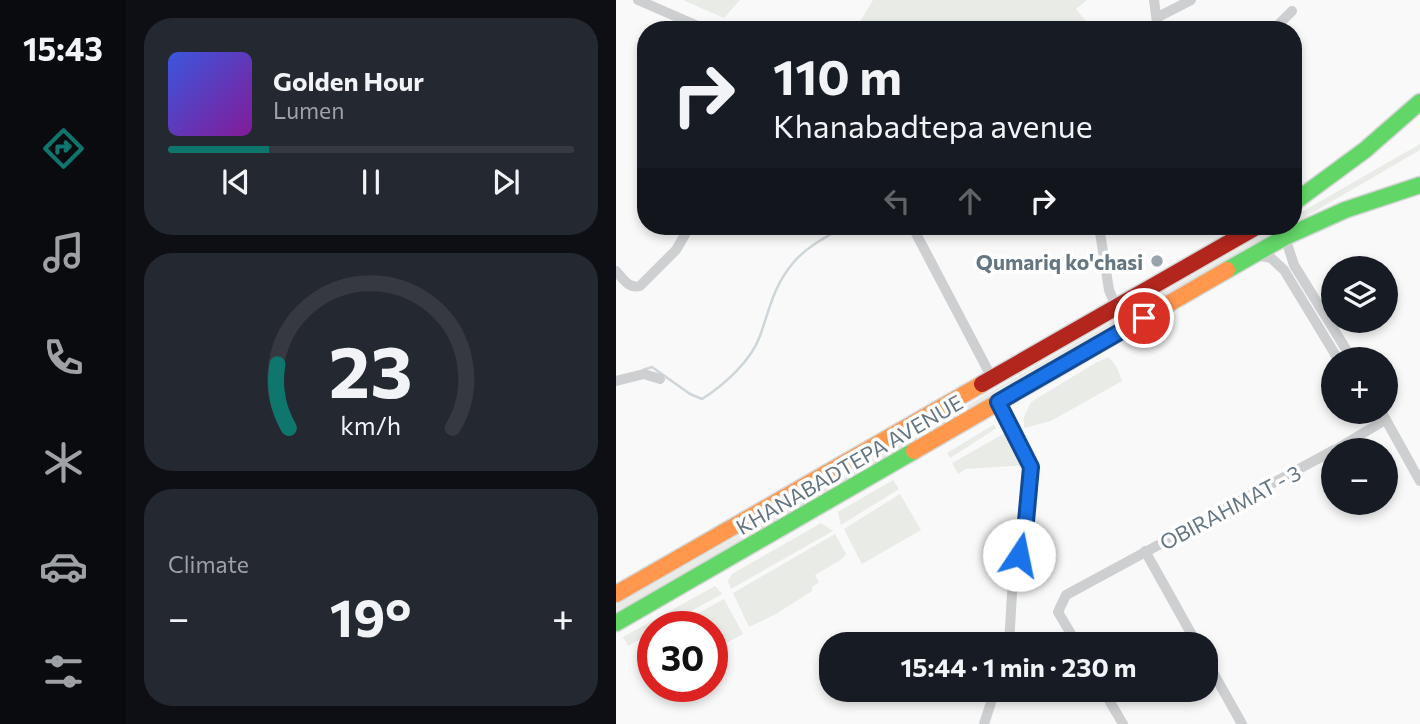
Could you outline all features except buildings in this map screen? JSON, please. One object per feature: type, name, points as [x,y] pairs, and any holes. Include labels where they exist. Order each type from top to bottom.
[{"type":"highway","points":[[1302,196],[1365,150],[1420,102]]},
{"type":"highway","name":"KHANABADTEPA AVENUE","points":[[1302,229],[1345,211],[1420,186]]},
{"type":"highway","name":"KHANABADTEPA AVENUE","points":[[616,594],[1242,235]]},
{"type":"highway","name":"KHANABADTEPA AVENUE","points":[[616,622],[1289,235]]},
{"type":"highway","points":[[929,414],[926,422],[928,429],[940,435]]},
{"type":"street","points":[[638,0],[686,21]]},
{"type":"street","points":[[1154,0],[1158,21]]},
{"type":"street","points":[[1158,17],[1191,0]]},
{"type":"street","points":[[1282,21],[1292,12]]},
{"type":"street","points":[[616,271],[629,285],[640,286],[676,250],[685,235]]},
{"type":"street","points":[[917,235],[992,378]]},
{"type":"street","points":[[1100,235],[1109,290],[1116,307]]},
{"type":"street","points":[[1284,237],[1294,265],[1345,347]]},
{"type":"street","points":[[1250,256],[1261,255],[1278,262],[1331,347]]},
{"type":"street","points":[[616,382],[644,373],[660,379]]},
{"type":"street","points":[[998,402],[1031,467],[1025,532],[1013,577],[1010,632]]},
{"type":"street","name":"OBIRAHMAT - 3","points":[[1351,438],[1371,424]]},
{"type":"street","points":[[1388,424],[1420,481]]},
{"type":"street","name":"OBIRAHMAT - 3","points":[[1190,632],[1145,551],[1321,457]]},
{"type":"street","points":[[1070,632],[1058,612],[1066,595],[1145,551]]},
{"type":"street","points":[[1218,681],[1242,724]]},
{"type":"street","points":[[984,724],[991,702]]},
{"type":"street","points":[[1110,702],[1123,724]]},
{"type":"shaded area","points":[[683,0],[740,0],[724,18]]},
{"type":"shaded area","points":[[873,0],[1087,0],[1076,9],[1086,21],[860,21]]},
{"type":"shaded area","points":[[1420,144],[1420,150],[1302,219],[1302,212]]},
{"type":"shaded area","points":[[1262,235],[1274,235],[942,427],[940,421]]},
{"type":"shaded area","points":[[1109,357],[1122,381],[1051,421],[1024,428],[1024,417],[1031,402]]},
{"type":"shaded area","points":[[993,425],[996,426],[995,429],[950,458],[947,453]]},
{"type":"shaded area","points":[[1005,433],[1009,434],[1024,465],[966,469],[958,474],[952,463]]},
{"type":"shaded area","points":[[915,435],[918,442],[616,612],[616,605]]},
{"type":"shaded area","points":[[893,480],[899,489],[841,525],[838,512]]},
{"type":"shaded area","points":[[900,494],[921,530],[862,564],[844,529]]},
{"type":"shaded area","points":[[821,523],[833,531],[731,589],[728,581],[732,574]]},
{"type":"shaded area","points":[[835,534],[846,554],[842,559],[815,575],[819,582],[812,587],[812,591],[776,614],[749,627],[733,593]]},
{"type":"shaded area","points":[[715,586],[722,594],[691,611],[670,611]]},
{"type":"shaded area","points":[[724,599],[743,634],[728,642],[728,611],[702,611]]},
{"type":"shaded area","points":[[637,629],[637,641],[628,646],[623,637]]},
{"type":"waterway","points":[[643,370],[652,367],[690,394],[702,399],[728,380],[750,354],[760,336],[776,289],[793,263],[811,246],[830,235]]},
{"type":"traffic: fast","points":[[1302,196],[1365,150],[1420,102]]},
{"type":"traffic: fast","points":[[1302,229],[1345,210],[1420,185]]},
{"type":"traffic: fast","points":[[1227,270],[1289,235]]},
{"type":"traffic: fast","points":[[616,623],[914,451]]},
{"type":"traffic: slow","points":[[914,451],[1227,270]]},
{"type":"traffic: slow","points":[[616,594],[982,384]]},
{"type":"traffic: jam","points":[[982,384],[1242,235]]},
{"type":"place","name":"Qumariq ko'chasi","points":[[1157,261]]},
{"type":"route","points":[[1019,555],[1025,532],[1031,467],[998,402],[1144,318]]}]
